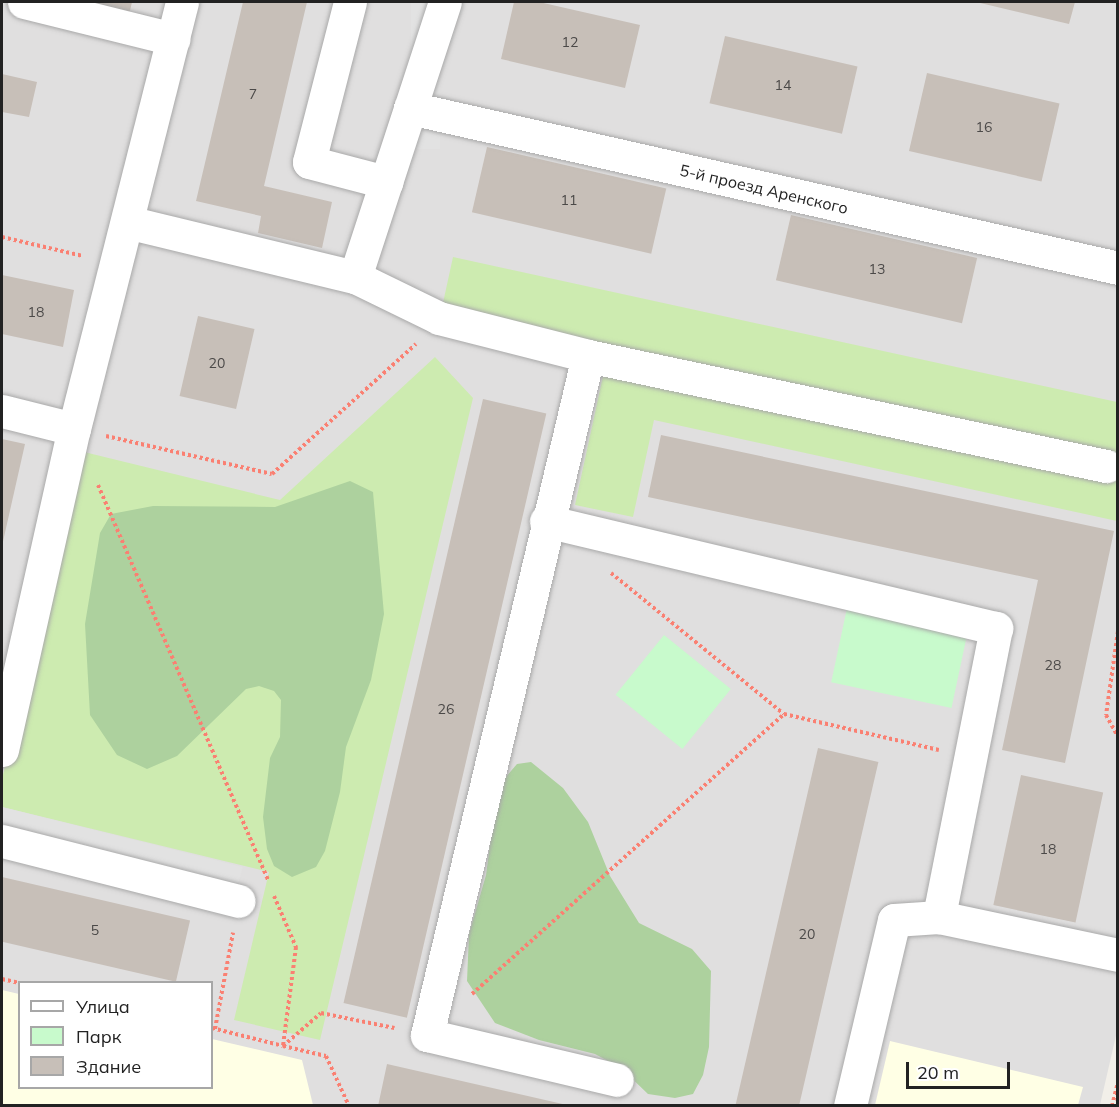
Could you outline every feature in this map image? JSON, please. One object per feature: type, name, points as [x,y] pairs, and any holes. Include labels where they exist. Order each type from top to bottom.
[{"type":"street","points":[[24,2],[173,39]]},
{"type":"street","points":[[2,750],[74,429],[118,264],[182,2]]},
{"type":"street","points":[[350,2],[309,162],[386,182]]},
{"type":"street","points":[[355,277],[445,2]]},
{"type":"street","name":"5-й проезд Аренского","points":[[410,108],[1118,268]]},
{"type":"street","points":[[127,222],[355,277],[440,318],[588,356],[1106,466]]},
{"type":"street","points":[[588,356],[546,521],[427,1035],[617,1080]]},
{"type":"street","points":[[2,411],[74,429]]},
{"type":"street","points":[[546,521],[996,628],[939,917]]},
{"type":"street","points":[[2,841],[239,901]]},
{"type":"street","points":[[850,1106],[894,920],[939,917],[1118,955]]},
{"type":"path","points":[[2,237],[118,264]]},
{"type":"path","points":[[74,429],[272,474],[424,337]]},
{"type":"path","points":[[97,482],[269,882]]},
{"type":"path","points":[[601,566],[784,714],[969,757]]},
{"type":"path","points":[[1118,631],[1106,715],[1118,737]]},
{"type":"path","points":[[470,996],[784,714]]},
{"type":"path","points":[[273,893],[296,947],[283,1046]]},
{"type":"path","points":[[239,901],[213,1029],[326,1056],[349,1106]]},
{"type":"path","points":[[2,979],[18,983]]},
{"type":"path","points":[[283,1046],[321,1013],[427,1035]]},
{"type":"path","points":[[1112,1106],[1118,1082]]},
{"type":"shaded area","points":[[2,2],[1117,2],[1118,1027],[1100,1105],[2,1106]]},
{"type":"shaded area","points":[[411,2],[440,2],[440,149],[411,149]]},
{"type":"shaded area","points":[[2,807],[243,867],[236,894],[2,836]]},
{"type":"shaded area","points":[[2,990],[18,994],[18,1089],[213,1089],[213,1039],[302,1060],[313,1105],[2,1105]]},
{"type":"shaded area","points":[[890,1041],[1083,1087],[1078,1105],[875,1105]]},
{"type":"green space","points":[[453,257],[1117,402],[1117,521],[654,420],[633,517],[575,505],[609,348],[441,312]]},
{"type":"green space","points":[[435,357],[473,398],[320,1040],[234,1020],[269,872],[2,807],[2,779],[80,451],[280,500]]},
{"type":"green space","points":[[350,481],[373,492],[384,614],[371,680],[346,747],[340,792],[325,851],[316,867],[292,877],[274,866],[267,849],[263,817],[270,758],[280,737],[281,700],[274,691],[259,686],[246,689],[177,756],[147,769],[117,755],[90,715],[85,624],[100,533],[111,514],[153,506],[275,507]]},
{"type":"green space","points":[[847,608],[967,634],[952,708],[831,682]]},
{"type":"green space","points":[[664,635],[731,689],[682,749],[616,695]]},
{"type":"green space","points":[[531,762],[563,788],[588,822],[610,876],[639,923],[692,949],[711,971],[709,1047],[703,1075],[693,1094],[675,1098],[648,1094],[621,1068],[595,1054],[539,1040],[495,1023],[467,981],[469,934],[486,875],[495,807],[505,778],[517,764]]},
{"type":"building","points":[[71,2],[132,2],[129,15]]},
{"type":"building","points":[[243,2],[307,2],[264,186],[332,202],[322,248],[258,233],[261,216],[196,201]]},
{"type":"building","points":[[514,2],[539,2],[640,25],[625,88],[501,59]]},
{"type":"building","points":[[976,2],[1075,2],[1069,24]]},
{"type":"building","points":[[725,36],[858,67],[842,134],[709,103]]},
{"type":"building","points":[[927,73],[1060,104],[1042,182],[909,151]]},
{"type":"building","points":[[2,74],[37,82],[29,117],[2,112]]},
{"type":"building","points":[[487,147],[666,188],[651,254],[472,212]]},
{"type":"building","points":[[791,215],[977,258],[962,323],[776,280]]},
{"type":"building","points":[[2,275],[74,290],[63,347],[2,334]]},
{"type":"building","points":[[198,316],[255,329],[236,409],[180,396]]},
{"type":"building","points":[[483,399],[546,414],[407,1018],[344,1003]]},
{"type":"building","points":[[661,435],[1114,531],[1065,763],[1002,750],[1038,580],[648,497]]},
{"type":"building","points":[[2,439],[25,444],[2,546]]},
{"type":"building","points":[[818,748],[878,762],[799,1106],[735,1106]]},
{"type":"building","points":[[1021,775],[1103,792],[1076,923],[993,905]]},
{"type":"building","points":[[2,877],[190,920],[176,981],[2,942]]},
{"type":"building","points":[[387,1064],[567,1105],[567,1106],[378,1106]]}]
